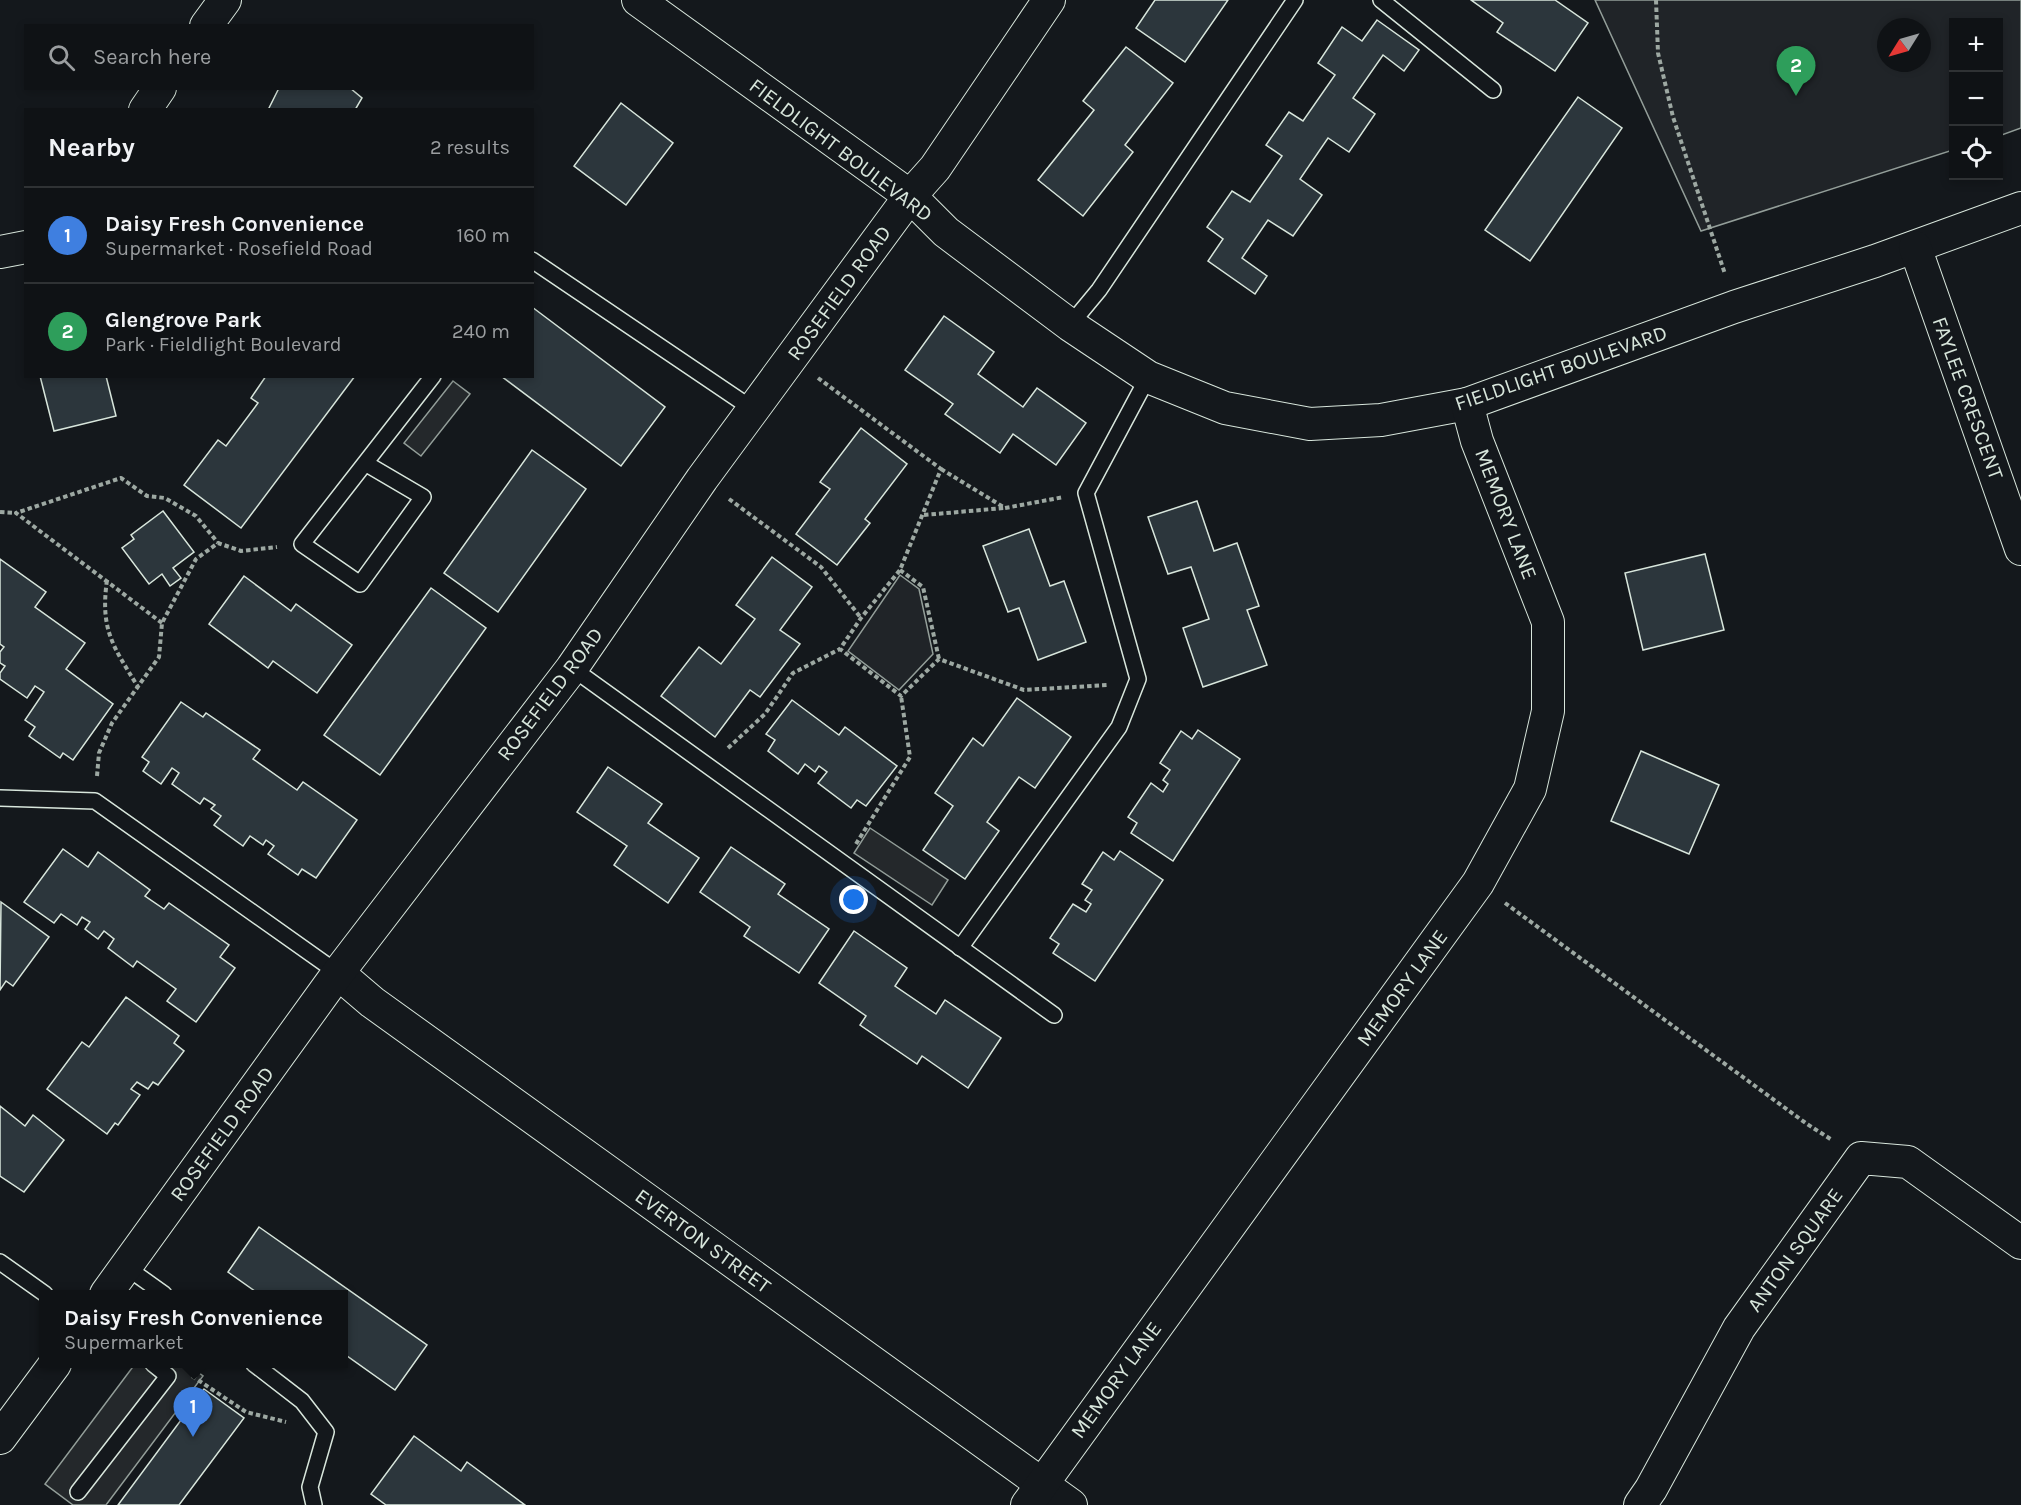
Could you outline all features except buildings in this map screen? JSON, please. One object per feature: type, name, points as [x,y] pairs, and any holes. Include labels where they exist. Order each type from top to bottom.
[{"type":"street","points":[[208,24],[225,0]]},
{"type":"street","name":"FIELDLIGHT BOULEVARD","points":[[638,0],[910,196],[946,231],[1070,325],[1148,377],[1225,408],[1310,424],[1381,420],[1467,404],[1734,307],[1915,247],[2021,208]]},
{"type":"street","name":"ROSEFIELD ROAD","points":[[109,1290],[338,973],[572,668],[702,479],[910,196],[935,168],[1049,0]]},
{"type":"street","points":[[146,108],[159,90]]},
{"type":"street","points":[[0,252],[24,247]]},
{"type":"street","name":"FAYLEE CRESCENT","points":[[1915,247],[2021,549]]},
{"type":"street","name":"MEMORY LANE","points":[[1034,1494],[1478,883],[1530,789],[1548,711],[1548,622],[1477,441],[1467,404]]},
{"type":"street","name":"EVERTON STREET","points":[[338,973],[372,1002],[1034,1494],[1071,1505]]},
{"type":"street","points":[[1861,1158],[1908,1162],[2021,1243]]},
{"type":"street","name":"ANTON SQUARE","points":[[1640,1505],[1652,1489],[1739,1328],[1861,1158]]},
{"type":"street","points":[[0,1438],[52,1368]]},
{"type":"lane","points":[[1070,325],[1099,290],[1295,0]]},
{"type":"lane","points":[[1381,0],[1493,90]]},
{"type":"lane","points":[[534,261],[754,410]]},
{"type":"lane","points":[[960,948],[1119,727],[1138,679],[1086,493],[1148,377]]},
{"type":"lane","points":[[365,462],[423,497],[360,584],[302,544],[365,462],[431,378]]},
{"type":"lane","points":[[572,668],[1054,1015]]},
{"type":"lane","points":[[0,798],[95,801],[338,973]]},
{"type":"lane","points":[[0,1262],[39,1290]]},
{"type":"lane","points":[[126,1268],[158,1290]]},
{"type":"lane","points":[[78,1492],[168,1376],[158,1368]]},
{"type":"lane","points":[[259,1368],[302,1401],[326,1432],[310,1487],[314,1505]]},
{"type":"path","points":[[1656,0],[1658,53],[1673,117],[1724,266],[1734,307]]},
{"type":"path","points":[[792,358],[941,469],[1005,508]]},
{"type":"path","points":[[708,766],[765,714],[793,673],[840,650],[861,618],[900,570],[941,469]]},
{"type":"path","points":[[0,512],[16,513],[121,478],[147,496],[165,498],[196,516],[218,543],[241,551],[302,544]]},
{"type":"path","points":[[702,479],[821,567],[861,618]]},
{"type":"path","points":[[924,515],[1005,508],[1086,493]]},
{"type":"path","points":[[16,513],[162,623]]},
{"type":"path","points":[[95,801],[99,753],[112,723],[159,657],[162,623],[196,559],[218,543]]},
{"type":"path","points":[[900,570],[923,586],[939,659]]},
{"type":"path","points":[[107,580],[103,608],[111,643],[138,687]]},
{"type":"path","points":[[840,650],[901,696],[910,757],[844,864]]},
{"type":"path","points":[[939,659],[1024,690],[1111,685],[1138,679]]},
{"type":"path","points":[[901,696],[939,659]]},
{"type":"path","points":[[1478,883],[1807,1124],[1861,1158]]},
{"type":"path","points":[[168,1376],[192,1376],[246,1412],[326,1432]]},
{"type":"shaded area","points":[[1595,0],[2021,0],[2021,128],[2003,135],[2003,18],[1949,18],[1949,151],[1701,231]]},
{"type":"shaded area","points":[[453,381],[470,394],[421,456],[404,443]]},
{"type":"shaded area","points":[[900,575],[919,589],[933,654],[899,690],[848,651]]},
{"type":"shaded area","points":[[870,828],[948,880],[932,905],[854,853]]},
{"type":"shaded area","points":[[132,1368],[192,1368],[203,1376],[106,1505],[73,1505],[45,1484]]},
{"type":"place","name":"Glengrove Park","points":[[1796,96]]},
{"type":"place","name":"Daisy Fresh Convenience","points":[[193,1437]]}]
